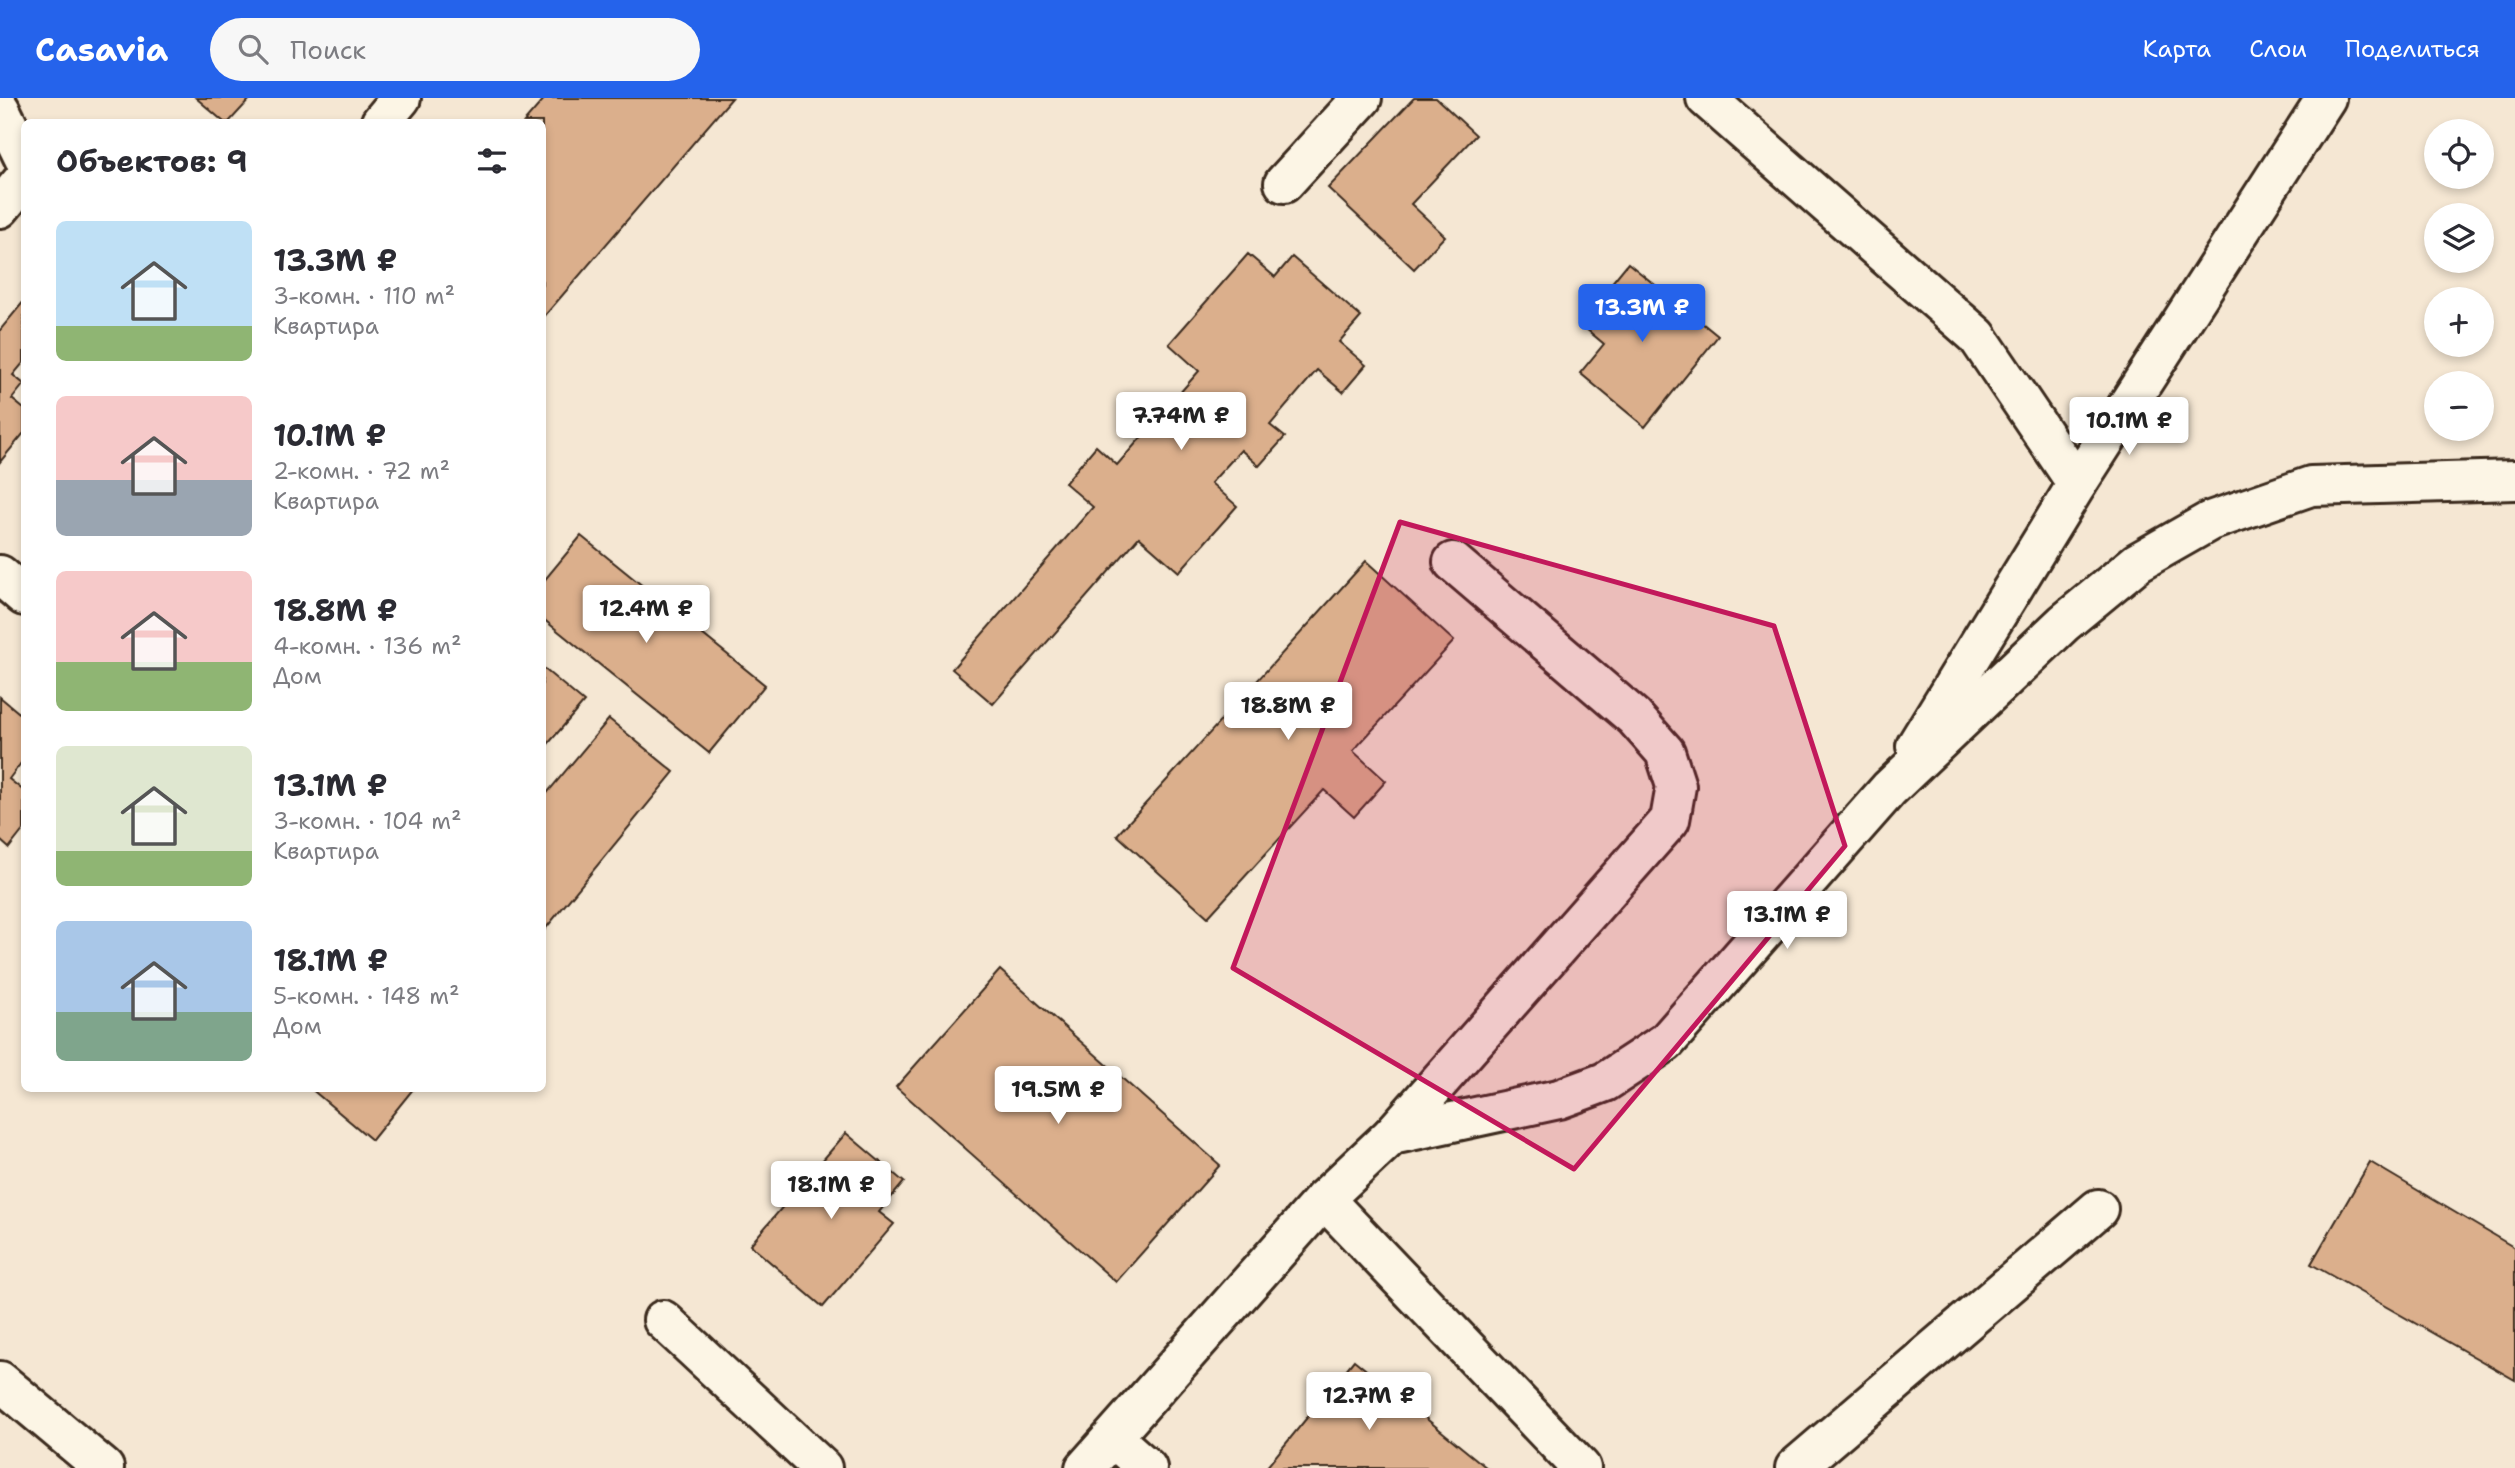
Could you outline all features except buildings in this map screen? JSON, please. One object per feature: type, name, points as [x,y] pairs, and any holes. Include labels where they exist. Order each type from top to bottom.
[{"type":"street","points":[[384,119],[401,98]]},
{"type":"street","points":[[1284,183],[1362,98]]},
{"type":"street","points":[[1706,98],[1977,336],[2077,484]]},
{"type":"street","points":[[1889,789],[2077,484],[2326,98]]},
{"type":"street","points":[[0,109],[21,152]]},
{"type":"street","points":[[0,208],[21,183]]},
{"type":"street","points":[[1392,1135],[1559,1099],[1605,1082],[1667,1042],[1889,789],[2064,623],[2138,562],[2210,521],[2311,486],[2515,480]]},
{"type":"street","points":[[1085,1468],[1324,1199],[1392,1135],[1670,820],[1676,786],[1665,752],[1634,717],[1453,562]]},
{"type":"street","points":[[0,575],[21,593]]},
{"type":"street","points":[[1324,1199],[1581,1468]]},
{"type":"street","points":[[1795,1468],[2098,1209]]},
{"type":"street","points":[[663,1321],[822,1468]]},
{"type":"street","points":[[0,1381],[104,1468]]},
{"type":"street","points":[[1113,1438],[1147,1468]]},
{"type":"highlighted area","points":[[1400,522],[1774,626],[1845,846],[1574,1169],[1233,968]]}]
